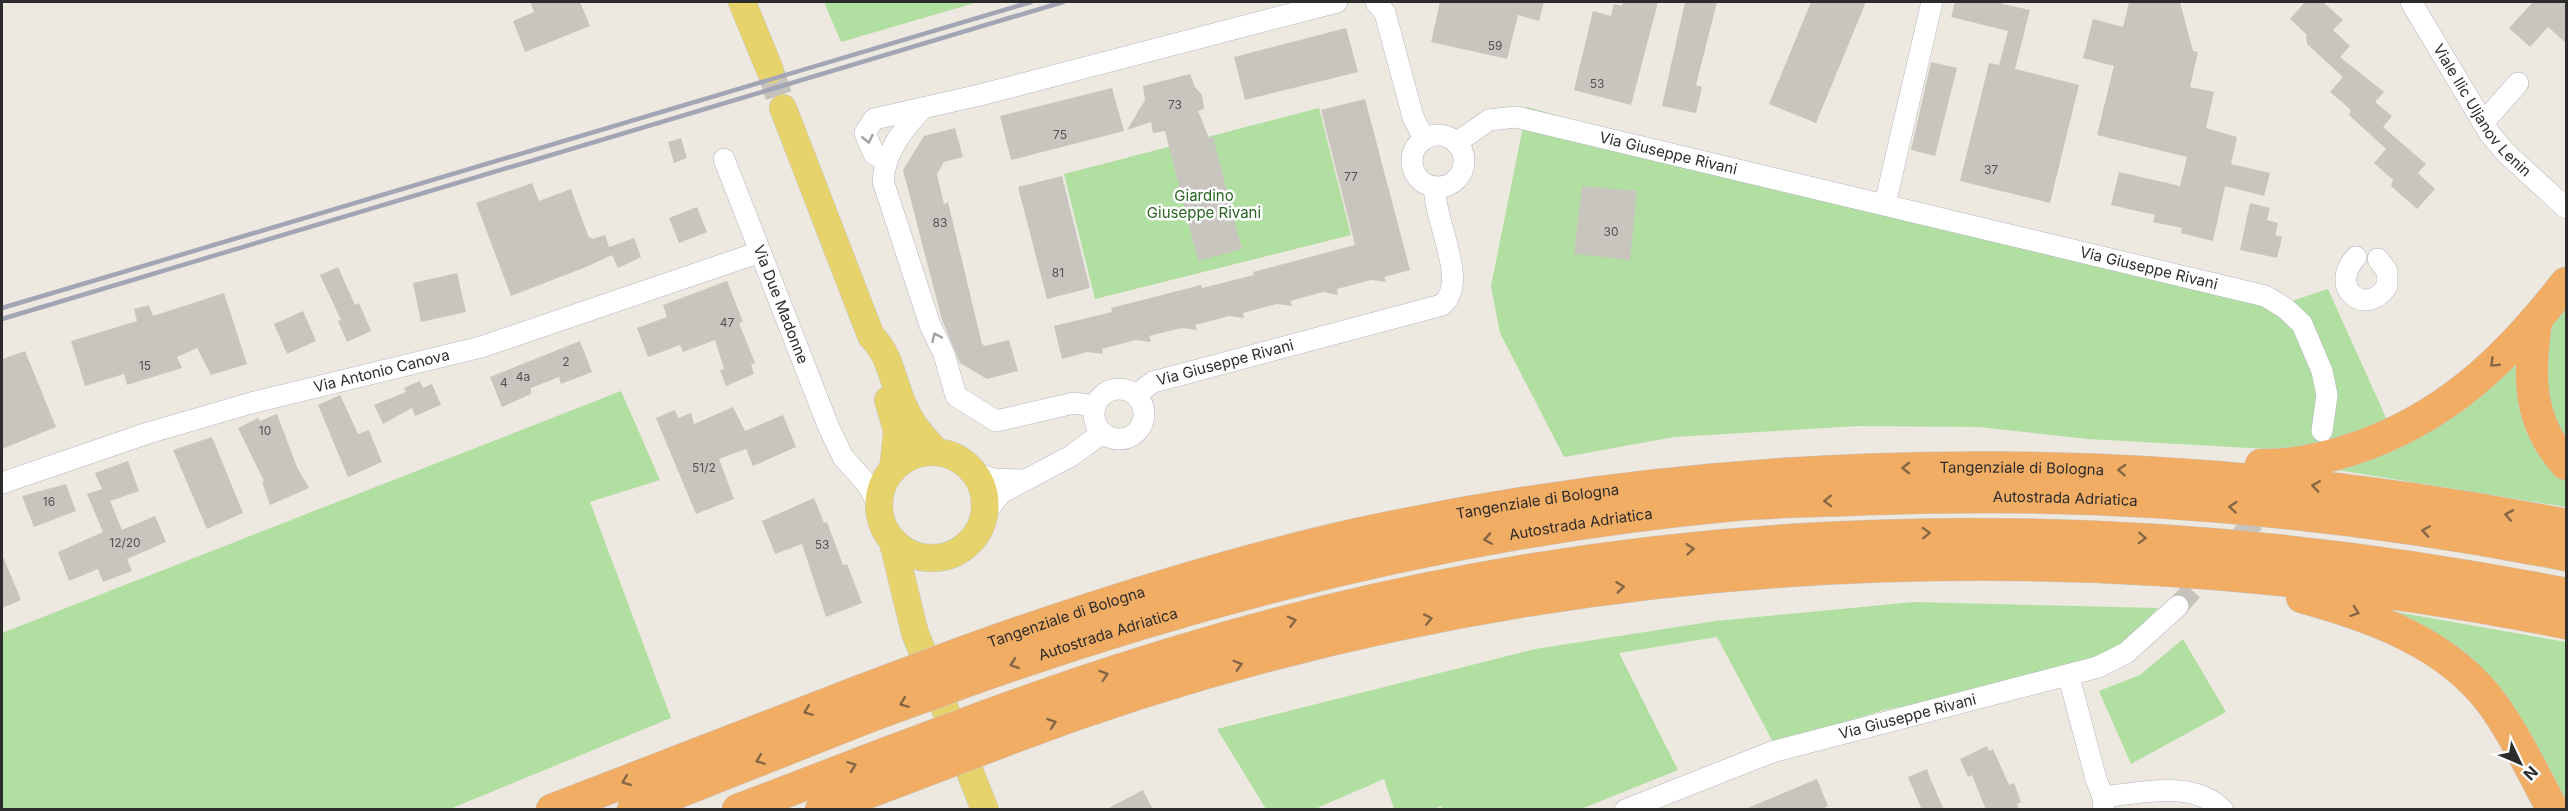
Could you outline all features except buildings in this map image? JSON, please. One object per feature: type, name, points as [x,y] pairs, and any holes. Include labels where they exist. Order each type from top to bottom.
[{"type":"highway","points":[[2165,472],[2208,461],[2271,465],[2302,463],[2367,445],[2432,415],[2454,399],[2536,322],[2566,283]]},
{"type":"highway","points":[[2536,322],[2530,361],[2533,396],[2545,432],[2566,464]]},
{"type":"highway","name":"Tangenziale di Bologna","points":[[970,665],[1091,607],[1257,559],[1372,531],[1573,496],[1661,484],[1870,469],[2033,467],[2165,472],[2289,482],[2431,502],[2566,525]]},
{"type":"highway","name":"Autostrada Adriatica","points":[[633,810],[868,703],[970,665],[1369,562],[1555,528],[1737,505],[1928,497],[2156,500],[2285,511],[2424,530],[2566,555]]},
{"type":"highway","points":[[738,810],[894,766],[993,729],[1175,653],[1388,597],[1478,578],[1574,563],[1743,544],[1932,533],[2154,538],[2281,548],[2414,566],[2566,594]]},
{"type":"highway","points":[[1965,565],[1999,574],[2232,588],[2302,597],[2359,613],[2420,642],[2446,659],[2478,686],[2494,705],[2514,738],[2553,810]]},
{"type":"highway","points":[[993,729],[1107,704],[1248,662],[1356,635],[1482,608],[1584,592],[1806,568],[1965,565],[2127,569],[2302,580],[2407,595],[2566,623]]},
{"type":"highway","points":[[552,810],[868,703]]},
{"type":"highway","points":[[821,810],[894,766]]},
{"type":"main road","points":[[742,2],[770,70]]},
{"type":"main road","points":[[783,108],[871,336],[883,348],[900,398],[912,423],[937,452],[961,461],[971,471],[984,496],[983,516],[975,536],[962,549],[949,556],[922,582],[912,600],[911,611]]},
{"type":"main road","points":[[871,336],[870,351],[895,423],[892,470]]},
{"type":"main road","points":[[937,452],[913,456],[892,470],[883,483],[879,505],[880,519],[892,540],[915,633],[985,810]]},
{"type":"main road","points":[[892,540],[919,557],[929,559],[949,556]]},
{"type":"street","points":[[886,160],[874,154],[865,133],[869,123],[874,119],[922,109],[1337,2]]},
{"type":"street","points":[[1376,2],[1385,13],[1413,117],[1424,139]]},
{"type":"street","points":[[1885,204],[1932,2]]},
{"type":"street","name":"Viale Ilic Uljanov Lenin","points":[[2411,2],[2483,123],[2506,153],[2566,208]]},
{"type":"street","points":[[2483,123],[2518,83]]},
{"type":"street","points":[[922,109],[909,123],[886,160],[883,181],[885,194],[930,325],[944,354],[958,399],[996,421],[1074,403],[1095,406]]},
{"type":"street","name":"Via Giuseppe Rivani","points":[[1456,143],[1489,120],[1516,117],[2239,290],[2277,314],[2293,328],[2315,374],[2322,429]]},
{"type":"street","points":[[1439,135],[1456,143],[1462,153],[1461,172],[1451,184],[1435,188],[1420,180],[1412,166],[1414,151],[1424,139],[1439,135]]},
{"type":"street","name":"Via Due Madonne","points":[[724,159],[838,448],[847,464],[867,484],[879,505]]},
{"type":"street","name":"Via Giuseppe Rivani","points":[[1102,432],[1118,439],[1134,434],[1144,419],[1144,411],[1136,395],[1154,382],[1442,305],[1450,296],[1454,279],[1436,205],[1435,188]]},
{"type":"street","name":"Via Antonio Canova","points":[[2,483],[148,433],[251,403],[481,347],[760,252]]},
{"type":"street","points":[[2356,257],[2347,268],[2345,282],[2351,294],[2363,300],[2377,297],[2387,286],[2387,271],[2378,259]]},
{"type":"street","points":[[983,516],[1000,493],[1071,456],[1102,432],[1094,418],[1095,406],[1101,396],[1114,389],[1130,391],[1136,395]]},
{"type":"street","name":"Via Due Madonne","points":[[838,448],[861,467],[872,471],[892,470]]},
{"type":"street","points":[[971,471],[993,479],[1024,479]]},
{"type":"street","name":"Via Giuseppe Rivani","points":[[1625,810],[1772,752],[2098,667],[2126,653],[2178,606]]},
{"type":"street","points":[[2069,676],[2104,803],[2165,790],[2194,793],[2223,810]]},
{"type":"green space","points":[[824,2],[978,2],[841,42]]},
{"type":"green space","points":[[1527,107],[1994,238],[2277,306],[2328,289],[2387,420],[2325,445],[2268,449],[2088,439],[1979,427],[1859,426],[1674,437],[1564,457],[1500,333],[1491,286]]},
{"type":"green space","name":"Giardino Giuseppe Rivani","points":[[1319,108],[1351,235],[1095,299],[1064,174]]},
{"type":"green space","points":[[2566,301],[2566,449],[2546,413],[2547,334]]},
{"type":"green space","points":[[2515,354],[2566,477],[2566,507],[2337,470]]},
{"type":"green space","points":[[621,391],[660,480],[590,502],[671,718],[450,809],[2,809],[2,633]]},
{"type":"green space","points":[[1914,602],[2158,608],[2115,652],[1941,699],[1884,710],[1774,744],[1717,637],[1619,653],[1678,770],[1581,809],[1443,810],[1441,806],[1433,809],[1394,809],[1384,779],[1315,809],[1266,809],[1217,729],[1535,649],[1716,621]]},
{"type":"green space","points":[[2391,611],[2566,642],[2566,809],[2521,730]]},
{"type":"green space","points":[[2183,639],[2226,712],[2131,764],[2099,691],[2140,675]]},
{"type":"tunnel","points":[[770,70],[783,108]]},
{"type":"tunnel","points":[[2178,606],[2270,504]]},
{"type":"railway","points":[[2,308],[1031,2]]},
{"type":"railway","points":[[2,319],[1063,2]]}]
